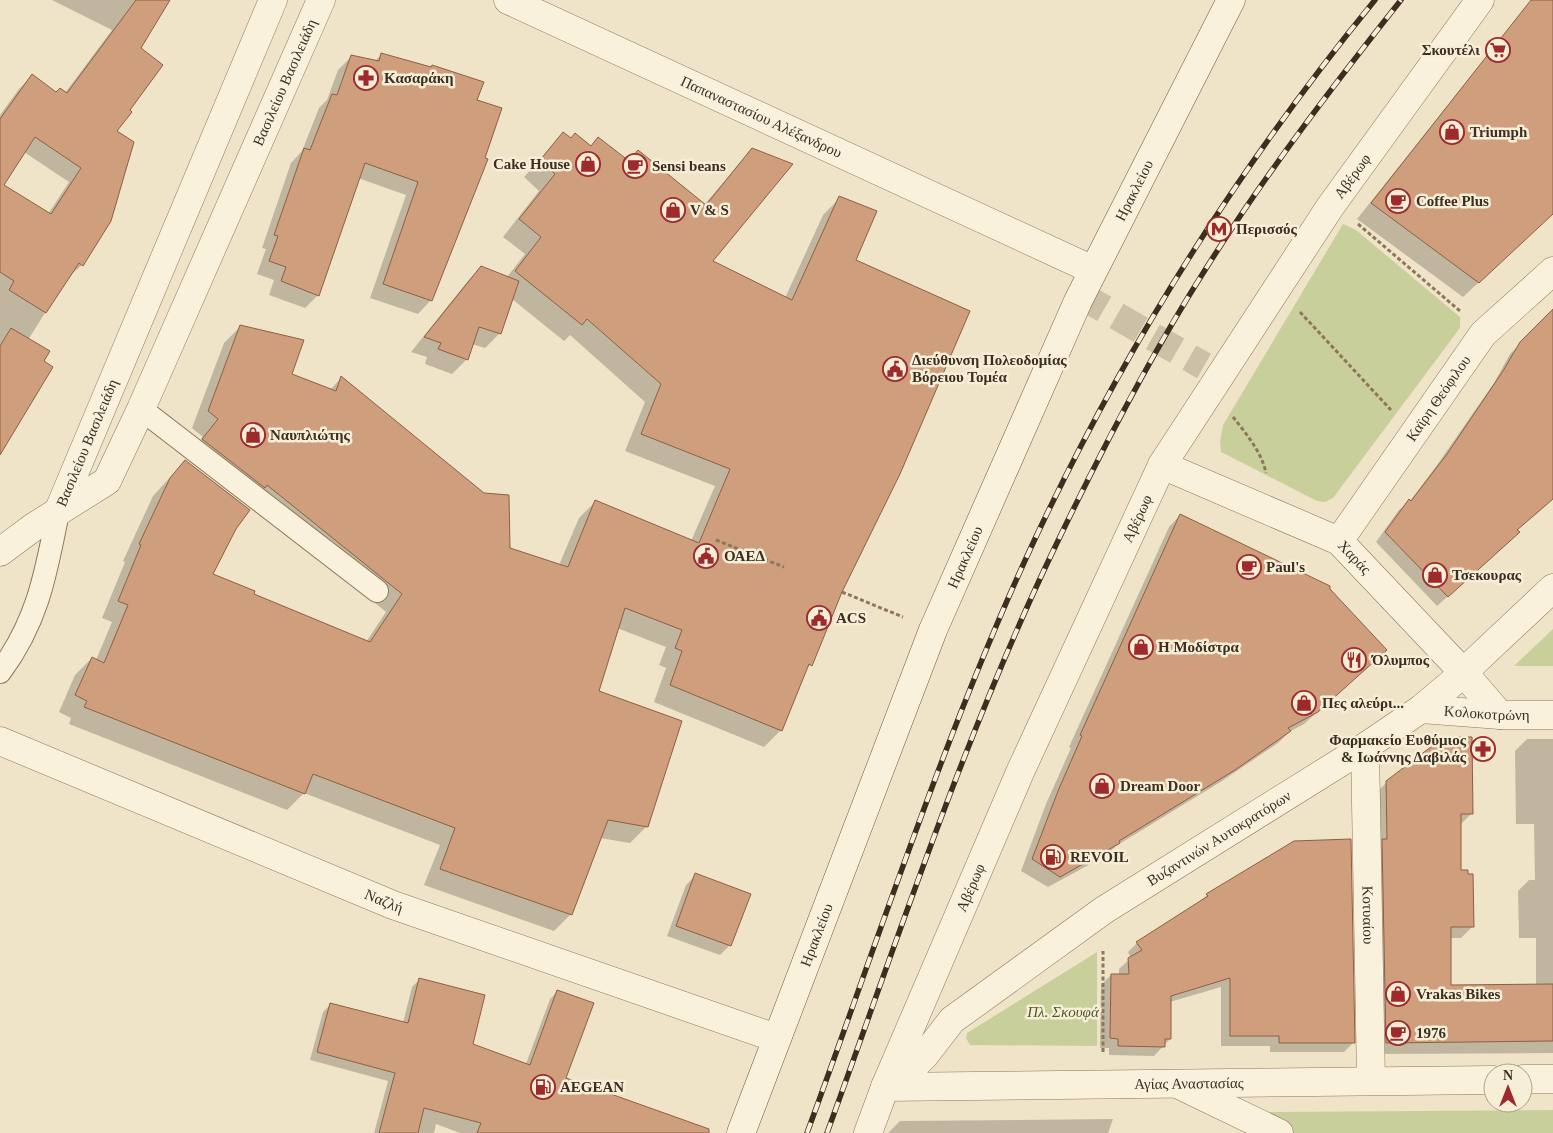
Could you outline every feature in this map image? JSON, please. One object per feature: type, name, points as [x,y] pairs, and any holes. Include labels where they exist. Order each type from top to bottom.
[{"type":"street","name":"Βασιλείου Βασιλειάδη","points":[[58,512],[273,0]]},
{"type":"street","name":"Βασιλείου Βασιλειάδη","points":[[58,512],[107,481],[141,409],[321,0]]},
{"type":"street","name":"Παπαναστασίου Αλέξανδρου","points":[[508,0],[1093,270]]},
{"type":"street","name":"Ηρακλείου","points":[[741,1133],[933,630],[1093,270],[1231,0]]},
{"type":"street","name":"Αβέρωφ","points":[[885,1088],[1021,770],[1162,464],[1330,207],[1480,0]]},
{"type":"street","name":"Καϊρη Θεόφιλου","points":[[1339,541],[1483,334],[1553,271]]},
{"type":"street","name":"Χαράς","points":[[1162,464],[1339,541],[1463,672],[1500,715]]},
{"type":"street","points":[[0,552],[58,512]]},
{"type":"street","name":"Βυζαντινών Αυτοκρατόρων","points":[[885,1088],[909,1071],[925,1055],[952,1020],[1104,910],[1365,747],[1421,709],[1553,588]]},
{"type":"street","name":"Κολοκοτρώνη","points":[[1421,709],[1500,715],[1553,715]]},
{"type":"street","name":"Ναζλή","points":[[0,741],[393,905],[776,1038]]},
{"type":"street","name":"Κοτυαίου","points":[[1365,747],[1371,1081]]},
{"type":"street","points":[[1533,1079],[1553,1079]]},
{"type":"street","name":"Αγίας Αναστασίας","points":[[885,1088],[1483,1080]]},
{"type":"street","points":[[1177,1084],[1279,1133]]},
{"type":"street","points":[[868,1133],[885,1088]]},
{"type":"lane","points":[[141,409],[377,591]]},
{"type":"lane","points":[[0,672],[33,615],[40,598],[58,512]]},
{"type":"path","points":[[1330,207],[1361,226],[1454,305],[1483,334]]},
{"type":"path","points":[[1276,290],[1306,317],[1413,435]]},
{"type":"path","points":[[1228,411],[1247,434],[1265,466],[1271,511]]},
{"type":"path","points":[[716,540],[784,567]]},
{"type":"path","points":[[842,592],[933,630]]},
{"type":"path","points":[[1102,1085],[1104,910]]},
{"type":"green space","points":[[1343,224],[1356,230],[1460,317],[1460,328],[1333,498],[1325,502],[1317,501],[1221,452],[1220,442],[1223,425]]},
{"type":"green space","points":[[1553,629],[1553,666],[1514,666]]},
{"type":"green space","name":"Πλ. Σκουφά","points":[[1097,952],[1097,1046],[970,1045],[966,1038],[967,1033]]},
{"type":"green space","points":[[1483,1110],[1483,1113],[1533,1113],[1533,1110],[1553,1110],[1553,1133],[1252,1133],[1256,1112]]},
{"type":"building","points":[[136,0],[170,0],[141,48],[163,65],[117,131],[134,142],[111,221],[83,266],[79,263],[46,313],[9,290],[14,281],[0,272],[0,119],[32,74],[56,92],[60,88],[67,93]],"holes":[[[35,137],[81,168],[51,214],[4,185]]]},
{"type":"building","points":[[1531,0],[1553,0],[1553,214],[1479,283],[1371,203]]},
{"type":"building","points":[[381,53],[431,67],[432,65],[484,82],[477,100],[502,108],[485,158],[488,159],[432,301],[383,284],[418,182],[365,163],[319,296],[281,281],[286,267],[269,261],[278,236],[274,235],[304,148],[310,150],[332,94],[337,95],[351,55],[379,61]]},
{"type":"building","points":[[563,132],[571,138],[575,133],[591,146],[598,137],[629,161],[638,150],[706,205],[752,148],[793,164],[713,261],[792,300],[839,196],[877,211],[856,260],[970,311],[900,474],[842,592],[812,666],[809,664],[782,731],[670,685],[682,651],[675,648],[682,630],[625,608],[599,691],[682,721],[648,827],[608,820],[572,915],[440,869],[455,828],[313,774],[305,794],[84,707],[87,701],[75,695],[92,657],[104,663],[128,605],[118,601],[141,545],[139,544],[170,478],[185,460],[250,510],[236,529],[213,574],[255,591],[254,594],[370,642],[402,594],[267,485],[265,488],[202,439],[218,419],[208,411],[240,325],[304,340],[292,374],[336,391],[341,376],[484,493],[509,495],[510,548],[568,567],[595,500],[699,543],[730,469],[641,434],[661,384],[587,319],[582,325],[515,271],[541,237],[519,219],[555,174],[540,160]]},
{"type":"building","points":[[481,266],[519,281],[501,334],[479,327],[468,360],[438,349],[441,343],[424,337]]},
{"type":"building","points":[[1553,309],[1553,499],[1517,530],[1520,532],[1448,597],[1385,532],[1409,499],[1411,501],[1447,454],[1503,371],[1520,342]]},
{"type":"building","points":[[11,328],[50,351],[44,361],[53,367],[0,455],[0,346]]},
{"type":"building","points":[[1180,514],[1330,586],[1330,589],[1387,650],[1318,712],[1288,728],[1291,731],[1235,770],[1119,841],[1120,843],[1060,877],[1032,859],[1058,791],[1082,736],[1080,735]]},
{"type":"building","points":[[1444,737],[1472,737],[1473,814],[1461,814],[1461,870],[1468,870],[1468,874],[1473,874],[1474,927],[1451,927],[1451,985],[1553,984],[1553,1041],[1386,1043],[1382,839],[1387,839],[1386,781]]},
{"type":"building","points":[[1351,839],[1355,1043],[1279,1043],[1279,1036],[1230,1036],[1230,978],[1171,996],[1171,1039],[1165,1039],[1165,1047],[1118,1046],[1118,1039],[1110,1038],[1111,974],[1129,974],[1128,958],[1142,950],[1136,942],[1208,896],[1206,894],[1294,841]]},
{"type":"building","points":[[695,873],[751,894],[731,946],[676,926]]},
{"type":"building","points":[[419,978],[485,995],[473,1044],[530,1065],[557,990],[594,1003],[566,1078],[709,1129],[709,1133],[477,1133],[481,1123],[424,1108],[418,1133],[379,1133],[395,1073],[317,1052],[330,1003],[408,1023]]},
{"type":"tunnel","points":[[1080,295],[1204,366]]},
{"type":"railway","points":[[807,1133],[914,834],[971,686],[1034,541],[1069,469],[1146,328],[1188,260],[1278,127],[1375,0]]},
{"type":"railway","points":[[827,1133],[934,837],[991,691],[1022,618],[1090,476],[1164,337],[1228,235],[1299,132],[1401,0]]},
{"type":"place","name":"Σκουτέλι","points":[[1498,50]]},
{"type":"place","name":"Κασαράκη","points":[[366,78]]},
{"type":"place","name":"Triumph","points":[[1452,132]]},
{"type":"place","name":"Cake House","points":[[588,164]]},
{"type":"place","name":"Sensi beans","points":[[635,166]]},
{"type":"place","name":"Coffee Plus","points":[[1398,201]]},
{"type":"place","name":"V & S","points":[[673,210]]},
{"type":"place","name":"Περισσός","points":[[1219,229]]},
{"type":"place","name":"Διεύθυνση Πολεοδομίας Βόρειου Τομέα","points":[[895,369]]},
{"type":"place","name":"Ναυπλιώτης","points":[[253,435]]},
{"type":"place","name":"ΟΑΕΔ","points":[[706,556]]},
{"type":"place","name":"Paul's","points":[[1249,567]]},
{"type":"place","name":"Τσεκουρας","points":[[1435,575]]},
{"type":"place","name":"ACS","points":[[819,618]]},
{"type":"place","name":"Η Μοδίστρα","points":[[1141,647]]},
{"type":"place","name":"Όλυμπος","points":[[1354,660]]},
{"type":"place","name":"Πες αλεύρι...","points":[[1304,703]]},
{"type":"place","name":"Φαρμακείο Ευθύμιος & Ιωάννης Δαβιλάς","points":[[1483,749]]},
{"type":"place","name":"Dream Door","points":[[1102,786]]},
{"type":"place","name":"REVOIL","points":[[1053,857]]},
{"type":"place","name":"Vrakas Bikes","points":[[1398,994]]},
{"type":"place","name":"1976","points":[[1398,1033]]},
{"type":"place","name":"AEGEAN","points":[[543,1087]]}]
